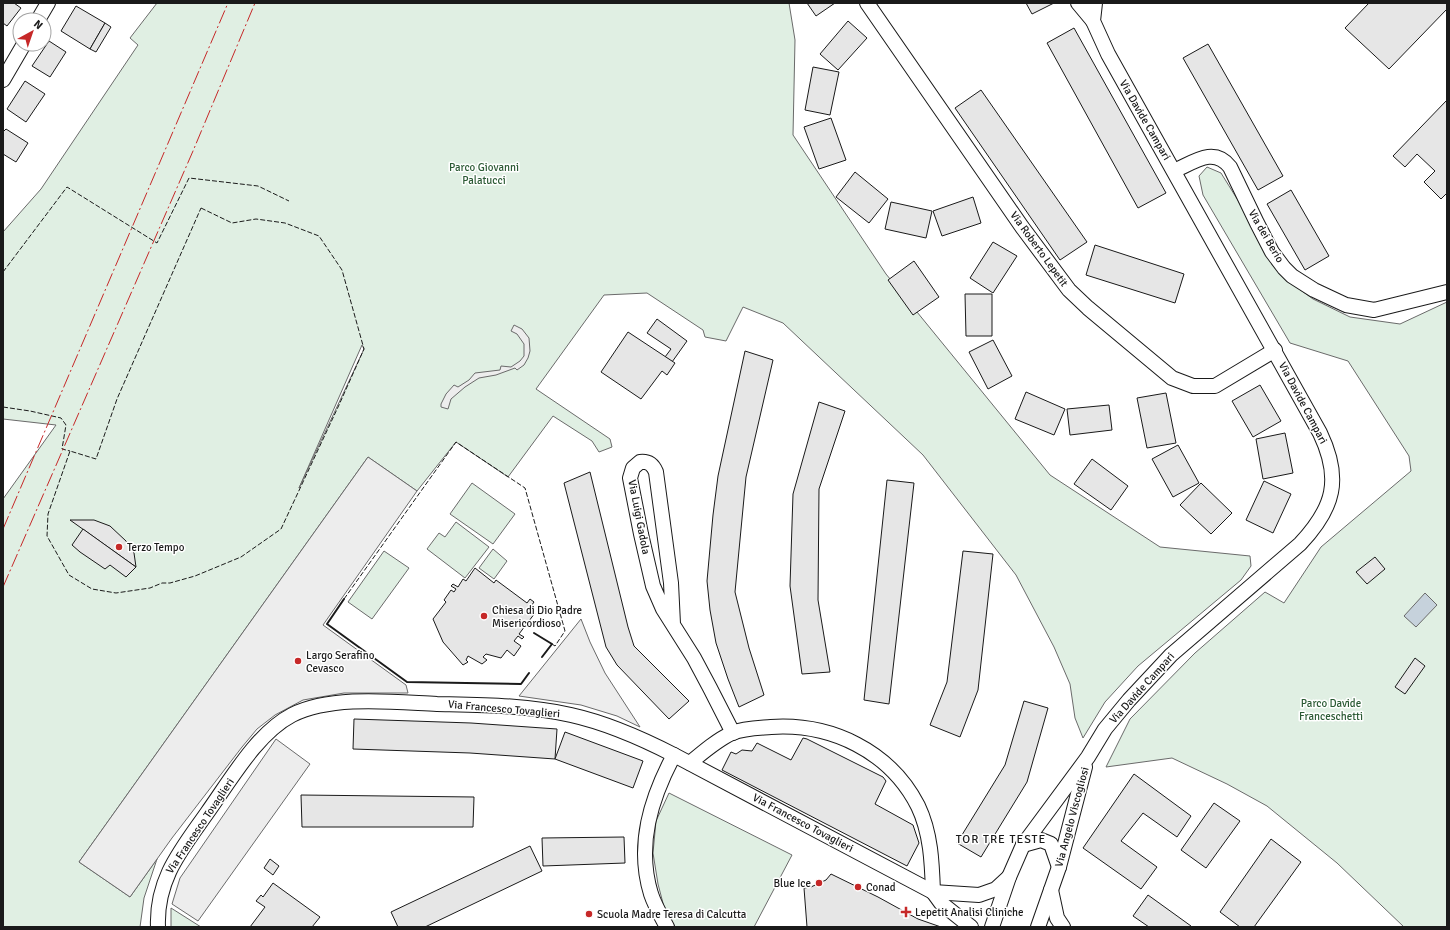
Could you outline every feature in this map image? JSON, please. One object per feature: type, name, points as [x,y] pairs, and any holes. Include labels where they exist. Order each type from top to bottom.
[{"type":"street","points":[[43,12],[48,3]]},
{"type":"street","name":"Via Roberto Lepetit","points":[[866,3],[1022,228],[1069,290],[1088,308],[1172,378],[1193,386],[1215,386],[1275,350]]},
{"type":"street","name":"Via Davide Campari","points":[[1078,3],[1093,21],[1108,54],[1275,350],[1327,447],[1331,460],[1333,485],[1330,500],[1324,514],[1309,535],[1171,655],[1129,700],[1105,729],[1088,757]]},
{"type":"street","points":[[1093,21],[1095,3]]},
{"type":"street","points":[[3,80],[19,52]]},
{"type":"street","name":"Via dei Berio","points":[[1174,171],[1210,155],[1222,158],[1230,166],[1272,252],[1292,276],[1321,294],[1346,305],[1374,310],[1447,292]]},
{"type":"street","name":"Via Luigi Gadola","points":[[672,624],[671,583],[656,472],[653,466],[649,463],[640,462],[633,468],[630,478],[653,586],[663,609],[710,688],[733,733]]},
{"type":"street","name":"Via Francesco Tovaglieri","points":[[158,927],[158,911],[162,888],[168,873],[182,848],[258,744],[280,723],[303,710],[321,705],[350,702],[481,705],[571,715],[605,725],[632,734],[674,755],[933,892]]},
{"type":"street","points":[[690,764],[709,748],[733,733],[747,729],[777,726],[813,728],[850,740],[880,759],[902,782],[914,800],[921,814],[929,840],[933,892],[941,903],[971,927]]},
{"type":"street","points":[[667,927],[656,908],[647,879],[646,845],[652,804],[660,783],[674,755]]},
{"type":"street","name":"Via Angelo Viscogliosi","points":[[992,927],[1009,877],[1023,845],[1088,757]]},
{"type":"street","name":"Via Angelo Viscogliosi","points":[[1038,927],[1059,867],[1079,786],[1088,757]]},
{"type":"street","points":[[1023,845],[1041,840],[1051,844],[1059,867]]},
{"type":"street","points":[[933,892],[979,895],[996,889],[1009,877]]},
{"type":"street","points":[[1051,888],[1057,918],[1063,927]]},
{"type":"green space","name":"Parco Giovanni Palatucci","points":[[157,3],[789,3],[795,40],[793,135],[886,274],[1050,475],[1160,547],[1250,556],[1251,566],[1241,580],[1138,666],[1105,702],[1083,738],[1075,718],[1070,684],[1054,647],[1016,575],[923,455],[783,323],[743,307],[726,341],[705,337],[703,330],[647,293],[604,295],[536,389],[610,439],[612,447],[599,452],[592,441],[553,416],[508,477],[456,442],[417,491],[368,457],[79,862],[130,897],[157,859],[144,898],[140,927],[3,927],[3,499],[56,425],[3,419],[3,232],[41,189],[138,45],[130,38]],"holes":[[[362,345],[364,349],[299,488]]]},
{"type":"green space","name":"Parco Davide Franceschetti","points":[[1207,167],[1221,173],[1288,281],[1313,299],[1350,317],[1400,324],[1447,302],[1447,927],[1404,927],[1337,863],[1267,806],[1227,784],[1172,758],[1106,767],[1130,719],[1195,653],[1265,592],[1284,603],[1321,547],[1411,471],[1409,456],[1348,361],[1290,343],[1203,195],[1199,176]]},
{"type":"green space","points":[[472,483],[515,514],[493,544],[450,514]]},
{"type":"green space","points":[[456,522],[489,547],[465,578],[427,549],[439,533],[445,537]]},
{"type":"green space","points":[[493,549],[507,561],[494,579],[479,568]]},
{"type":"green space","points":[[384,551],[409,568],[372,619],[348,602]]},
{"type":"green space","points":[[669,793],[792,855],[754,927],[675,927],[664,907],[658,884],[653,853],[656,821]]},
{"type":"green space","points":[[171,908],[201,927],[171,927]]},
{"type":"shaded area","points":[[514,325],[522,329],[529,338],[530,351],[524,365],[517,370],[515,368],[496,375],[479,378],[451,399],[448,409],[441,407],[446,394],[454,385],[458,387],[469,380],[475,373],[500,370],[501,366],[511,367],[520,361],[524,356],[524,344],[517,334],[511,331]]},
{"type":"shaded area","name":"Largo Serafino Cevasco","points":[[368,457],[417,491],[323,625],[406,685],[408,693],[344,693],[303,700],[275,715],[257,729],[242,747],[172,838],[130,897],[79,862]]},
{"type":"shaded area","points":[[1425,593],[1437,605],[1416,627],[1404,616]]},
{"type":"shaded area","points":[[581,619],[605,673],[640,727],[617,716],[581,705],[519,696]]},
{"type":"shaded area","points":[[276,739],[310,764],[198,921],[172,904],[180,878]]},
{"type":"building","points":[[3,3],[14,3],[21,8],[18,12],[12,12],[12,20],[7,26],[3,23]]},
{"type":"building","points":[[807,3],[835,3],[816,16]]},
{"type":"building","points":[[1026,3],[1054,3],[1032,14]]},
{"type":"building","points":[[1369,3],[1447,3],[1447,9],[1389,69],[1345,28]]},
{"type":"building","points":[[76,6],[105,23],[90,49],[61,31]]},
{"type":"building","points":[[848,21],[867,38],[838,70],[820,54]]},
{"type":"building","points":[[105,23],[111,27],[96,52],[90,49]]},
{"type":"building","points":[[1074,28],[1166,193],[1138,208],[1047,43]]},
{"type":"building","points":[[52,43],[66,52],[50,77],[32,66],[42,52],[52,52]]},
{"type":"building","points":[[1208,44],[1283,176],[1258,190],[1183,58]]},
{"type":"building","points":[[813,67],[839,72],[830,115],[805,110]]},
{"type":"building","points":[[25,81],[45,94],[26,122],[7,109]]},
{"type":"building","points":[[981,90],[1087,242],[1060,260],[955,108]]},
{"type":"building","points":[[1447,100],[1447,193],[1441,199],[1424,182],[1435,171],[1417,154],[1405,167],[1393,156]]},
{"type":"building","points":[[831,118],[846,160],[819,169],[804,127]]},
{"type":"building","points":[[6,129],[28,143],[16,162],[3,154],[3,132]]},
{"type":"building","points":[[855,172],[888,199],[869,223],[836,197]]},
{"type":"building","points":[[1291,190],[1329,256],[1305,270],[1267,204]]},
{"type":"building","points":[[973,197],[981,223],[942,236],[933,211]]},
{"type":"building","points":[[891,202],[932,211],[926,238],[885,229]]},
{"type":"building","points":[[993,242],[1017,256],[993,293],[970,278]]},
{"type":"building","points":[[1095,245],[1184,274],[1175,303],[1086,275]]},
{"type":"building","points":[[914,261],[939,297],[913,315],[888,280]]},
{"type":"building","points":[[965,294],[992,294],[992,336],[966,336]]},
{"type":"building","points":[[657,319],[687,341],[672,362],[665,357],[671,349],[647,333]]},
{"type":"building","points":[[628,332],[675,363],[667,375],[662,371],[641,399],[601,372]]},
{"type":"building","points":[[993,340],[1012,376],[988,389],[969,352]]},
{"type":"building","points":[[745,351],[773,360],[746,477],[735,592],[749,648],[764,695],[739,707],[716,643],[707,581],[718,476]]},
{"type":"building","points":[[1260,385],[1281,421],[1253,437],[1232,401]]},
{"type":"building","points":[[1026,392],[1065,409],[1054,435],[1015,419]]},
{"type":"building","points":[[1166,393],[1176,443],[1147,448],[1137,398]]},
{"type":"building","points":[[819,402],[845,411],[819,489],[818,600],[830,672],[802,674],[790,586],[793,494]]},
{"type":"building","points":[[1109,405],[1112,430],[1070,435],[1067,409]]},
{"type":"building","points":[[1285,433],[1293,473],[1263,479],[1256,439]]},
{"type":"building","points":[[1178,445],[1199,483],[1173,497],[1152,459]]},
{"type":"building","points":[[1092,459],[1128,486],[1111,510],[1074,484]]},
{"type":"building","points":[[590,472],[634,646],[689,701],[669,719],[617,665],[606,647],[564,483]]},
{"type":"building","points":[[887,480],[914,483],[889,704],[864,700]]},
{"type":"building","points":[[1264,481],[1291,494],[1273,533],[1246,520]]},
{"type":"building","points":[[1201,483],[1232,513],[1211,534],[1180,505]]},
{"type":"building","name":"Terzo Tempo","points":[[70,520],[94,520],[110,526],[126,541],[134,553],[136,567]]},
{"type":"building","points":[[83,529],[136,567],[126,577],[110,565],[105,569],[80,552],[72,545]]},
{"type":"building","points":[[963,551],[993,554],[978,690],[960,737],[930,725],[947,682]]},
{"type":"building","points":[[1375,557],[1385,569],[1367,584],[1356,572]]},
{"type":"building","name":"Chiesa di Dio Padre Misericordioso","points":[[475,568],[494,583],[496,580],[527,603],[530,599],[534,602],[529,609],[535,613],[519,634],[524,637],[522,639],[518,636],[514,641],[521,646],[514,656],[507,650],[501,658],[486,654],[483,657],[487,660],[482,664],[468,656],[466,660],[468,662],[463,665],[443,642],[433,619],[446,602],[444,600],[451,590],[454,592],[456,589],[451,586],[453,584],[458,587],[463,579],[466,581]]},
{"type":"building","points":[[1415,658],[1425,666],[1405,694],[1395,687]]},
{"type":"building","points":[[1024,701],[1048,708],[1027,782],[981,857],[957,843],[1005,765]]},
{"type":"building","points":[[354,719],[471,723],[557,729],[555,759],[470,753],[353,749]]},
{"type":"building","points":[[565,732],[643,761],[633,788],[555,759]]},
{"type":"building","points":[[803,738],[883,777],[886,781],[875,804],[913,825],[919,843],[907,866],[722,770],[731,752],[736,754],[742,750],[752,751],[757,743],[791,760]]},
{"type":"building","points":[[1134,774],[1191,816],[1177,837],[1143,813],[1121,841],[1157,867],[1141,889],[1083,848]]},
{"type":"building","points":[[301,795],[474,797],[473,827],[302,827]]},
{"type":"building","points":[[1214,803],[1240,821],[1206,868],[1181,850]]},
{"type":"building","points":[[624,837],[625,863],[543,866],[542,838]]},
{"type":"building","points":[[1271,839],[1301,862],[1254,927],[1240,927],[1220,912]]},
{"type":"building","points":[[530,846],[542,871],[425,927],[398,927],[391,912]]},
{"type":"building","points":[[270,859],[279,866],[273,875],[264,868]]},
{"type":"building","points":[[831,874],[918,919],[941,927],[807,927],[804,888],[811,887],[826,880]]},
{"type":"building","points":[[273,883],[320,917],[312,927],[250,927],[265,907],[256,901],[261,895],[263,897]]},
{"type":"building","points":[[1148,895],[1191,926],[1149,927],[1133,916]]},
{"type":"fence","points":[[3,272],[67,187],[157,243],[189,178],[258,186],[289,201]]},
{"type":"fence","points":[[201,208],[232,223],[256,219],[285,223],[319,236],[342,270],[364,349],[281,529],[241,557],[195,576],[170,583],[162,583],[150,588],[116,593],[92,589],[69,575],[47,536],[48,514],[70,451],[96,459],[117,399],[201,208]]},
{"type":"fence","points":[[3,407],[61,418],[66,425],[62,449],[70,451]]},
{"type":"fence","points":[[344,599],[456,442],[525,488],[565,631],[555,646],[552,644]]},
{"type":"wall","points":[[344,599],[327,624],[407,682],[521,684],[529,673]]},
{"type":"wall","points":[[534,633],[552,644],[542,657]]},
{"type":"power","points":[[3,529],[228,3]]},
{"type":"power","points":[[3,587],[193,151],[255,3]]},
{"type":"place","name":"Terzo Tempo","points":[[119,547]]},
{"type":"place","name":"Chiesa di Dio Padre Misericordioso","points":[[484,616]]},
{"type":"place","name":"Largo Serafino Cevasco","points":[[298,661]]},
{"type":"place","name":"Blue Ice","points":[[819,883]]},
{"type":"place","name":"Conad","points":[[858,887]]},
{"type":"place","name":"Lepetit Analisi Cliniche","points":[[906,912]]},
{"type":"place","name":"Scuola Madre Teresa di Calcutta","points":[[589,914]]},
{"type":"district","name":"TOR TRE TESTE","points":[[1001,839]]}]
